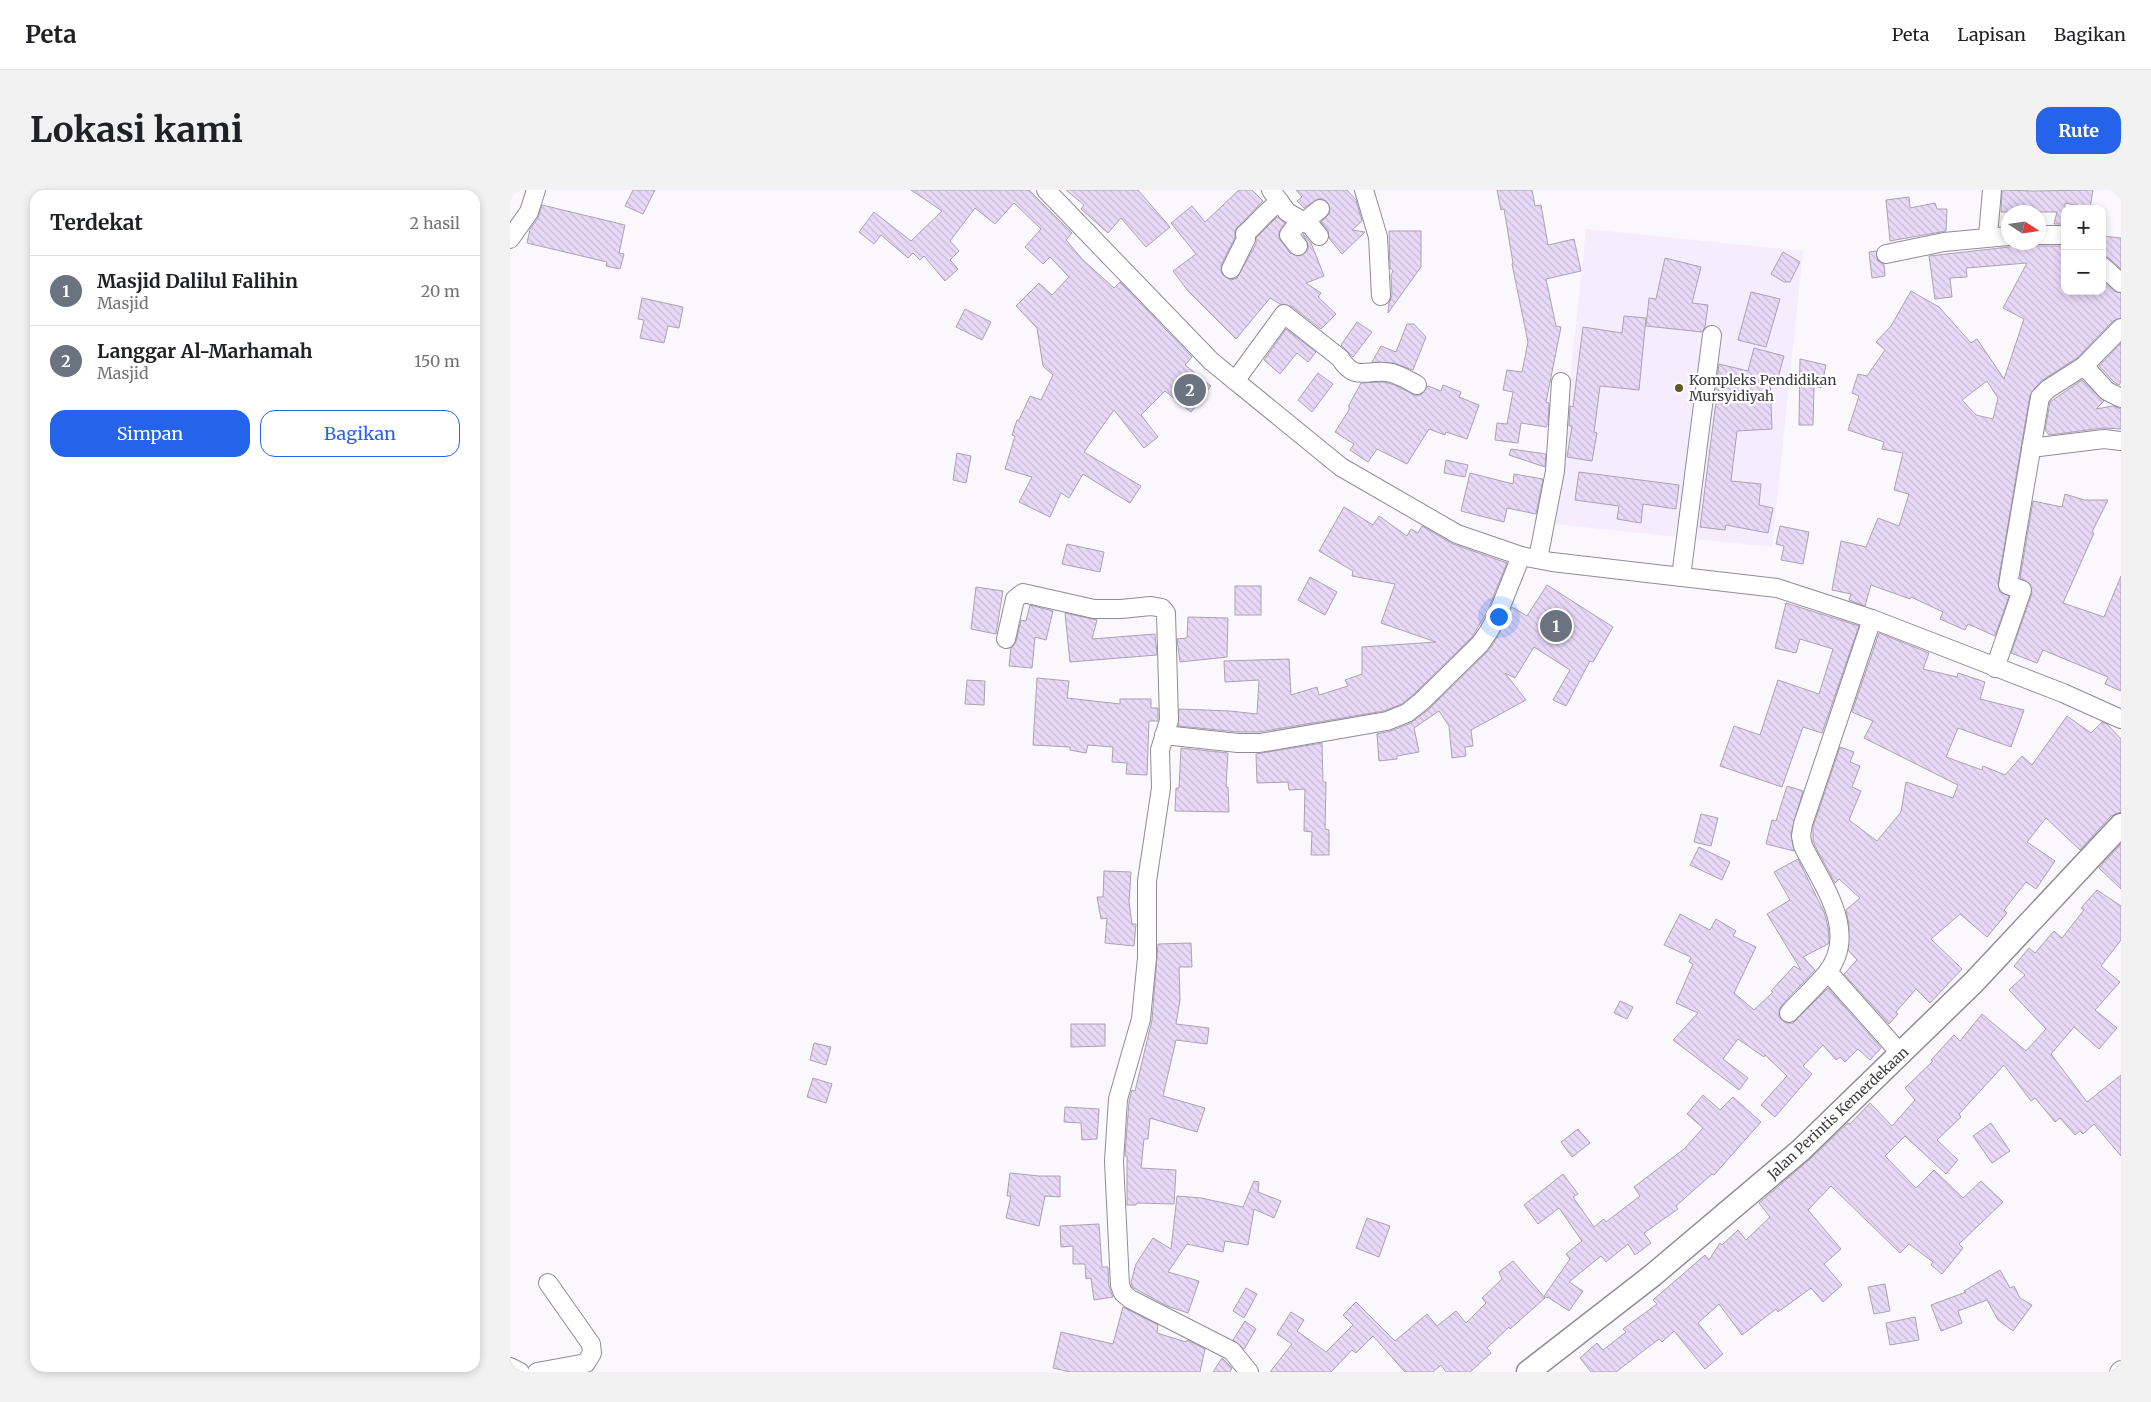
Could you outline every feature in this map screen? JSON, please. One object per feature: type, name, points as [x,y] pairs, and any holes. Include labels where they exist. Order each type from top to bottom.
[{"type":"main road","name":"Jalan Perintis Kemerdekaan","points":[[1528,1372],[1653,1275],[1801,1150],[1974,982],[2121,825]]},
{"type":"street","points":[[510,239],[528,212],[536,190]]},
{"type":"street","points":[[1046,190],[1211,362],[1341,467],[1457,534],[1529,558],[1777,588],[1872,619],[2063,693],[2121,719]]},
{"type":"street","points":[[1364,190],[1378,238],[1381,296]]},
{"type":"street","points":[[1988,236],[1992,190]]},
{"type":"street","points":[[1230,270],[1246,239],[1245,234],[1270,208],[1276,196],[1287,212],[1311,226],[1319,236]]},
{"type":"street","points":[[1298,246],[1289,236],[1298,223],[1304,222],[1320,209]]},
{"type":"street","points":[[2046,235],[2061,235]]},
{"type":"street","points":[[1886,254],[1944,242],[2001,236]]},
{"type":"street","points":[[2106,270],[2121,283]]},
{"type":"street","points":[[1235,381],[1284,314],[1340,358],[1346,368],[1358,373],[1391,373],[1417,384]]},
{"type":"street","points":[[1995,668],[2022,590],[2008,586],[2040,397],[2048,389],[2084,366],[2121,328]]},
{"type":"street","points":[[1681,576],[1712,335]]},
{"type":"street","points":[[2084,366],[2108,391],[2121,398]]},
{"type":"street","points":[[1164,735],[1238,743],[1260,743],[1387,721],[1406,713],[1422,701],[1480,644],[1490,631],[1529,558],[1556,471],[1561,382]]},
{"type":"street","points":[[2031,448],[2104,439],[2121,441]]},
{"type":"street","points":[[1006,639],[1014,599],[1023,594],[1094,609],[1151,606],[1162,608],[1166,613],[1168,720],[1160,750],[1161,788],[1147,881],[1147,958],[1141,1020],[1118,1099],[1114,1161],[1120,1285],[1122,1293],[1130,1298],[1232,1351],[1249,1372]]},
{"type":"street","points":[[1789,1013],[1828,972],[1839,948],[1841,930],[1835,909],[1803,846],[1801,836],[1803,824],[1872,619]]},
{"type":"street","points":[[1828,972],[1900,1054]]},
{"type":"street","points":[[537,1372],[586,1363],[592,1353],[591,1344],[548,1283]]},
{"type":"street","points":[[510,1367],[520,1372]]},
{"type":"shaded area","name":"Kompleks Pendidikan Mursyidiyah","points":[[1586,229],[1803,251],[1772,547],[1555,524]]},
{"type":"building","points":[[633,190],[655,190],[643,214],[625,206]]},
{"type":"building","points":[[911,190],[1029,190],[1072,233],[1066,240],[1083,260],[1114,288],[1120,282],[1192,357],[1185,365],[1211,386],[1191,412],[1165,391],[1141,415],[1158,437],[1144,448],[1114,410],[1084,452],[1141,486],[1130,503],[1083,474],[1069,498],[1061,493],[1050,517],[1019,502],[1032,477],[1005,469],[1015,436],[1012,435],[1017,420],[1019,420],[1030,396],[1041,400],[1053,375],[1043,366],[1037,328],[1016,306],[1039,283],[1052,295],[1069,277],[1050,257],[1043,264],[1025,247],[1041,229],[1014,203],[995,224],[975,208],[950,241],[959,251],[950,260],[958,269],[945,281],[924,256],[920,260],[913,253],[908,258],[881,235],[874,244],[859,232],[874,212],[911,241],[942,211]]},
{"type":"building","points":[[1066,190],[1138,190],[1170,227],[1146,247],[1121,218],[1108,233],[1081,209],[1084,205]]},
{"type":"building","points":[[1239,190],[1252,190],[1263,201],[1235,230],[1235,238],[1221,265],[1222,274],[1231,280],[1237,278],[1256,244],[1256,238],[1277,217],[1285,223],[1279,232],[1279,238],[1290,253],[1300,256],[1308,250],[1308,244],[1303,234],[1311,243],[1324,276],[1306,283],[1321,293],[1318,297],[1336,314],[1321,329],[1291,306],[1280,304],[1270,298],[1236,339],[1188,291],[1173,271],[1196,254],[1171,223],[1192,206],[1205,222]]},
{"type":"building","points":[[1296,190],[1347,190],[1356,200],[1362,221],[1352,230],[1365,232],[1342,254],[1329,238],[1328,230],[1321,222],[1330,213],[1328,203],[1323,199],[1318,199],[1304,208],[1297,201],[1302,197]]},
{"type":"building","points":[[1497,190],[1532,190],[1535,206],[1541,205],[1548,245],[1574,239],[1581,271],[1546,279],[1556,326],[1561,327],[1546,402],[1549,403],[1548,424],[1546,427],[1521,423],[1518,443],[1495,440],[1497,423],[1507,424],[1513,392],[1503,390],[1507,370],[1522,372],[1528,342],[1512,264],[1504,209],[1501,210]]},
{"type":"building","points":[[2002,190],[2093,190],[2090,205],[2065,203],[2065,205],[2061,205],[2061,224],[2054,224],[2057,212],[2046,212],[2046,205],[2001,205]]},
{"type":"building","points":[[1909,197],[1910,208],[1935,203],[1937,209],[1947,209],[1946,231],[1890,241],[1886,200]]},
{"type":"building","points":[[542,205],[625,225],[619,253],[624,254],[620,269],[606,266],[607,262],[527,243],[530,229],[538,218]]},
{"type":"building","points":[[1389,231],[1421,231],[1421,267],[1388,313],[1392,295],[1391,275],[1393,271],[1390,268]]},
{"type":"building","points":[[2106,236],[2121,238],[2121,269],[2106,257]]},
{"type":"building","points":[[2046,246],[2061,246],[2061,295],[2106,295],[2106,284],[2114,291],[2121,293],[2121,318],[2113,321],[2077,358],[2041,381],[2030,395],[1998,583],[2000,592],[2009,596],[1995,636],[1968,624],[1965,630],[1940,619],[1943,612],[1911,597],[1910,599],[1871,585],[1865,606],[1849,600],[1851,594],[1832,590],[1841,541],[1866,547],[1878,518],[1899,526],[1909,494],[1894,490],[1903,453],[1882,449],[1884,442],[1848,430],[1859,396],[1852,393],[1858,374],[1867,376],[1885,350],[1876,342],[1891,326],[1911,291],[1939,307],[1971,343],[1977,339],[2004,379],[2024,319],[2003,308],[2027,263],[1966,268],[1967,277],[1950,278],[1952,297],[1935,299],[1929,256],[2001,248],[2001,250],[2046,250]],"holes":[[[1987,381],[1998,398],[1993,419],[1976,415],[1962,400]]]},
{"type":"building","points":[[1876,251],[1878,261],[1884,264],[1885,276],[1872,278],[1869,252]]},
{"type":"building","points":[[1783,252],[1800,262],[1790,282],[1784,282],[1771,274]]},
{"type":"building","points":[[1665,258],[1701,267],[1692,303],[1708,305],[1705,327],[1702,332],[1646,326],[1649,298],[1656,299]]},
{"type":"building","points":[[1751,292],[1780,299],[1766,347],[1738,340]]},
{"type":"building","points":[[642,298],[683,307],[679,328],[668,326],[664,343],[640,338],[644,320],[638,319]]},
{"type":"building","points":[[965,309],[991,322],[982,340],[956,327]]},
{"type":"building","points":[[1624,316],[1646,318],[1639,390],[1600,386],[1594,432],[1597,433],[1592,461],[1567,457],[1572,426],[1569,426],[1570,406],[1573,407],[1583,327],[1622,333]]},
{"type":"building","points":[[1357,322],[1372,332],[1353,357],[1341,345]]},
{"type":"building","points":[[1407,324],[1414,324],[1426,337],[1413,370],[1394,363],[1372,362],[1381,346],[1396,352]]},
{"type":"building","points":[[1286,329],[1316,352],[1308,362],[1297,353],[1280,374],[1264,360]]},
{"type":"building","points":[[2121,343],[2121,382],[2119,385],[2099,366]]},
{"type":"building","points":[[1754,348],[1784,356],[1777,381],[1770,379],[1772,429],[1737,431],[1731,481],[1761,484],[1759,505],[1773,508],[1768,533],[1726,525],[1725,530],[1700,527],[1719,390],[1716,390],[1719,364],[1748,371]]},
{"type":"building","points":[[1800,359],[1826,365],[1821,388],[1814,386],[1813,425],[1799,425]]},
{"type":"building","points":[[1318,373],[1333,384],[1312,412],[1298,400]]},
{"type":"building","points":[[2082,380],[2104,401],[2096,409],[2113,406],[2121,409],[2121,429],[2103,428],[2049,435],[2045,430],[2050,402]]},
{"type":"building","points":[[1383,382],[1395,385],[1416,396],[1422,394],[1428,386],[1441,391],[1443,385],[1461,392],[1459,397],[1479,405],[1467,439],[1446,432],[1445,435],[1429,429],[1407,464],[1377,449],[1368,462],[1350,450],[1354,444],[1335,432],[1349,410],[1349,405],[1361,383]]},
{"type":"building","points":[[1511,449],[1546,454],[1545,467],[1509,455]]},
{"type":"building","points":[[957,453],[971,456],[966,483],[953,480]]},
{"type":"building","points":[[1446,460],[1468,465],[1465,477],[1444,473]]},
{"type":"building","points":[[1579,472],[1679,485],[1676,509],[1643,504],[1641,523],[1617,519],[1619,506],[1575,500]]},
{"type":"building","points":[[1470,473],[1513,484],[1514,474],[1543,479],[1536,514],[1507,508],[1504,522],[1461,511]]},
{"type":"building","points":[[2065,494],[2084,500],[2108,500],[2092,532],[2094,533],[2063,603],[2104,617],[2121,576],[2121,691],[2105,684],[2108,677],[2043,650],[2037,663],[2011,653],[2032,593],[2030,584],[2020,578],[2033,501],[2062,507]]},
{"type":"building","points":[[1344,507],[1373,525],[1379,516],[1407,536],[1411,529],[1418,533],[1422,526],[1453,544],[1507,563],[1487,612],[1472,637],[1402,704],[1384,711],[1259,732],[1178,726],[1179,709],[1257,714],[1259,680],[1225,682],[1224,661],[1289,659],[1291,695],[1317,687],[1319,695],[1348,686],[1345,680],[1362,674],[1362,647],[1436,642],[1381,623],[1395,584],[1352,576],[1353,571],[1319,551]]},
{"type":"building","points":[[1780,526],[1809,532],[1803,564],[1781,560],[1784,546],[1776,544]]},
{"type":"building","points":[[1067,544],[1104,552],[1100,572],[1062,564]]},
{"type":"building","points":[[1310,577],[1337,592],[1325,615],[1298,600]]},
{"type":"building","points":[[1547,585],[1613,627],[1593,662],[1590,661],[1566,706],[1553,700],[1570,670],[1534,647],[1515,678],[1505,673],[1526,700],[1471,730],[1473,746],[1465,747],[1466,756],[1452,758],[1449,726],[1439,711],[1414,728],[1419,752],[1397,756],[1397,759],[1379,761],[1377,734],[1411,723],[1429,709],[1489,650],[1512,607],[1527,616]]},
{"type":"building","points":[[1235,586],[1261,586],[1261,615],[1235,615]]},
{"type":"building","points":[[976,587],[1003,591],[996,634],[971,629]]},
{"type":"building","points":[[1786,603],[1859,626],[1822,733],[1803,727],[1782,787],[1720,766],[1734,726],[1760,735],[1778,680],[1819,694],[1833,649],[1800,639],[1796,653],[1775,648]]},
{"type":"building","points":[[1030,605],[1053,611],[1046,640],[1035,637],[1032,668],[1009,666],[1011,648],[1016,642],[1021,620],[1026,621]]},
{"type":"building","points":[[1065,613],[1097,620],[1092,639],[1155,634],[1157,655],[1070,662]]},
{"type":"building","points":[[1188,617],[1228,618],[1227,657],[1180,662],[1177,639],[1187,638]]},
{"type":"building","points":[[1879,633],[1929,653],[1923,669],[1957,677],[1958,673],[1985,682],[1980,699],[2024,710],[2011,747],[1958,728],[1946,757],[1982,770],[1983,766],[2005,775],[2022,756],[2032,765],[2067,716],[2091,733],[2102,722],[2107,724],[2121,739],[2121,812],[2111,816],[2080,850],[2046,818],[2027,842],[2055,861],[2036,889],[2026,882],[2004,910],[2007,913],[1987,937],[1960,914],[1931,939],[1962,969],[1930,1003],[1916,989],[1896,1012],[1898,1014],[1889,1024],[1844,974],[1857,960],[1848,950],[1849,925],[1846,910],[1860,898],[1839,879],[1835,883],[1813,842],[1813,827],[1840,747],[1854,752],[1850,762],[1860,766],[1852,787],[1861,791],[1849,820],[1877,841],[1901,812],[1906,782],[1953,798],[1958,785],[1864,738],[1873,721],[1852,712]]},
{"type":"building","points":[[1037,678],[1069,681],[1067,698],[1120,704],[1120,699],[1151,699],[1151,708],[1158,708],[1158,721],[1149,721],[1147,775],[1126,774],[1127,763],[1112,762],[1113,747],[1088,745],[1086,753],[1070,750],[1070,747],[1033,745]]},
{"type":"building","points":[[967,680],[985,681],[984,705],[965,704]]},
{"type":"building","points":[[1322,743],[1323,782],[1326,782],[1325,829],[1329,830],[1329,855],[1311,855],[1312,832],[1304,831],[1305,789],[1289,790],[1288,782],[1257,783],[1256,754]]},
{"type":"building","points":[[1181,748],[1228,753],[1226,787],[1228,787],[1229,812],[1175,811],[1176,788],[1179,788]]},
{"type":"building","points":[[1787,786],[1803,791],[1791,834],[1794,851],[1766,844],[1772,820],[1776,821]]},
{"type":"building","points":[[1701,814],[1718,818],[1711,846],[1694,842]]},
{"type":"building","points":[[2121,844],[2121,889],[2099,868]]},
{"type":"building","points":[[1699,847],[1730,862],[1722,880],[1690,865]]},
{"type":"building","points":[[1798,859],[1824,912],[1829,941],[1828,944],[1803,957],[1815,970],[1781,1006],[1779,1017],[1786,1023],[1793,1023],[1828,988],[1881,1048],[1870,1060],[1858,1049],[1845,1062],[1840,1057],[1836,1060],[1823,1045],[1803,1066],[1812,1074],[1775,1117],[1761,1105],[1787,1076],[1765,1055],[1764,1057],[1738,1039],[1723,1059],[1748,1078],[1739,1090],[1673,1040],[1698,1013],[1676,1003],[1693,964],[1689,962],[1691,957],[1664,945],[1680,914],[1710,930],[1716,919],[1736,931],[1733,936],[1756,947],[1734,993],[1754,1010],[1773,992],[1771,991],[1794,966],[1801,970],[1767,914],[1790,900],[1774,872]]},
{"type":"building","points":[[1104,871],[1131,872],[1129,902],[1132,924],[1136,924],[1134,946],[1105,943],[1107,918],[1101,919],[1097,897],[1103,897]]},
{"type":"building","points":[[2097,890],[2121,906],[2121,940],[2101,966],[2120,982],[2095,1010],[2117,1028],[2099,1049],[2074,1027],[2051,1054],[2087,1102],[2121,1075],[2121,1156],[2094,1124],[2083,1134],[2080,1131],[2075,1135],[2060,1118],[2055,1122],[2035,1098],[2031,1101],[2004,1065],[1959,1114],[1961,1117],[1937,1140],[1958,1160],[1946,1174],[1905,1136],[1885,1156],[1916,1188],[1934,1170],[1963,1198],[1981,1181],[2003,1202],[1959,1244],[1963,1248],[1942,1274],[1931,1265],[1933,1262],[1909,1244],[1900,1253],[1831,1186],[1808,1210],[1841,1249],[1824,1264],[1842,1285],[1823,1302],[1811,1288],[1778,1312],[1776,1309],[1742,1335],[1719,1304],[1698,1323],[1723,1354],[1705,1369],[1674,1331],[1662,1342],[1659,1339],[1616,1372],[1591,1372],[1580,1358],[1597,1343],[1603,1350],[1626,1332],[1623,1329],[1657,1304],[1653,1300],[1705,1255],[1709,1260],[1720,1243],[1722,1245],[1738,1230],[1746,1240],[1770,1217],[1759,1203],[1848,1123],[1850,1124],[1870,1103],[1892,1126],[1915,1100],[1905,1088],[1933,1061],[1931,1060],[1954,1035],[1960,1041],[1982,1014],[2026,1051],[2046,1029],[2009,990],[2025,975],[2014,966],[2029,948],[2035,953],[2054,931],[2062,938],[2084,910],[2081,908]]},
{"type":"building","points":[[1191,943],[1192,967],[1179,967],[1180,1000],[1176,1024],[1209,1028],[1207,1044],[1176,1040],[1163,1096],[1205,1108],[1197,1132],[1150,1118],[1148,1139],[1144,1139],[1141,1168],[1176,1170],[1174,1204],[1137,1203],[1136,1205],[1127,1205],[1127,1156],[1125,1156],[1129,1101],[1132,1090],[1135,1091],[1152,1020],[1158,944]]},
{"type":"building","points":[[1620,1001],[1633,1007],[1627,1019],[1614,1013]]},
{"type":"building","points":[[1071,1024],[1105,1024],[1105,1046],[1071,1047]]},
{"type":"building","points":[[814,1043],[831,1047],[826,1065],[810,1060]]},
{"type":"building","points":[[813,1078],[832,1084],[826,1103],[807,1097]]},
{"type":"building","points":[[1703,1095],[1720,1110],[1733,1097],[1761,1122],[1714,1175],[1712,1174],[1676,1206],[1678,1209],[1644,1233],[1651,1243],[1635,1255],[1628,1244],[1606,1262],[1601,1256],[1569,1282],[1583,1291],[1569,1311],[1544,1296],[1570,1259],[1566,1254],[1582,1241],[1559,1208],[1538,1224],[1524,1205],[1563,1174],[1578,1194],[1573,1197],[1594,1227],[1604,1219],[1606,1222],[1640,1196],[1634,1187],[1684,1149],[1703,1128],[1687,1114]]},
{"type":"building","points":[[1065,1107],[1099,1109],[1097,1139],[1082,1140],[1081,1123],[1064,1122]]},
{"type":"building","points":[[1991,1123],[2010,1151],[1992,1163],[1973,1136]]},
{"type":"building","points":[[1578,1129],[1590,1143],[1572,1157],[1561,1142]]},
{"type":"building","points":[[1010,1173],[1060,1176],[1060,1197],[1045,1196],[1039,1226],[1006,1218],[1011,1196],[1007,1196]]},
{"type":"building","points":[[1254,1181],[1259,1182],[1258,1192],[1281,1201],[1274,1218],[1254,1209],[1248,1245],[1225,1241],[1223,1252],[1187,1244],[1168,1272],[1199,1281],[1188,1313],[1167,1306],[1132,1287],[1131,1282],[1136,1264],[1153,1238],[1171,1249],[1177,1196],[1201,1198],[1243,1207]]},
{"type":"building","points":[[1367,1218],[1390,1226],[1379,1257],[1356,1248]]},
{"type":"building","points":[[1099,1224],[1102,1267],[1108,1267],[1109,1286],[1113,1297],[1094,1300],[1091,1278],[1086,1279],[1085,1264],[1073,1264],[1073,1246],[1061,1247],[1060,1226]]},
{"type":"building","points":[[1513,1261],[1545,1298],[1510,1329],[1509,1327],[1487,1348],[1491,1353],[1470,1372],[1446,1372],[1441,1365],[1433,1372],[1405,1372],[1373,1336],[1356,1353],[1352,1350],[1331,1372],[1270,1372],[1292,1344],[1277,1334],[1291,1312],[1304,1320],[1297,1331],[1326,1352],[1353,1325],[1343,1315],[1356,1302],[1395,1341],[1427,1314],[1437,1326],[1456,1311],[1466,1323],[1486,1303],[1482,1298],[1502,1279],[1499,1272]]},
{"type":"building","points":[[2000,1270],[2010,1288],[2014,1286],[2020,1298],[2032,1305],[2013,1331],[1998,1320],[1987,1300],[1958,1311],[1962,1323],[1941,1331],[1931,1305],[1966,1292],[1964,1291]]},
{"type":"building","points":[[1885,1284],[1890,1311],[1874,1314],[1868,1287]]},
{"type":"building","points":[[1246,1288],[1257,1294],[1244,1318],[1233,1311]]},
{"type":"building","points":[[1123,1307],[1158,1325],[1157,1333],[1186,1342],[1187,1340],[1205,1349],[1200,1372],[1070,1372],[1053,1368],[1061,1332],[1113,1344]]},
{"type":"building","points":[[1915,1317],[1919,1340],[1890,1345],[1886,1323]]},
{"type":"building","points":[[1245,1321],[1256,1329],[1244,1349],[1233,1340]]},
{"type":"building","points":[[1222,1358],[1232,1368],[1230,1372],[1213,1372]]},
{"type":"place","name":"Kompleks Pendidikan Mursyidiyah","points":[[1679,388]]},
{"type":"place","name":"Langgar Al-Marhamah","points":[[1190,390]]},
{"type":"place","name":"Masjid Dalilul Falihin","points":[[1556,626]]}]
